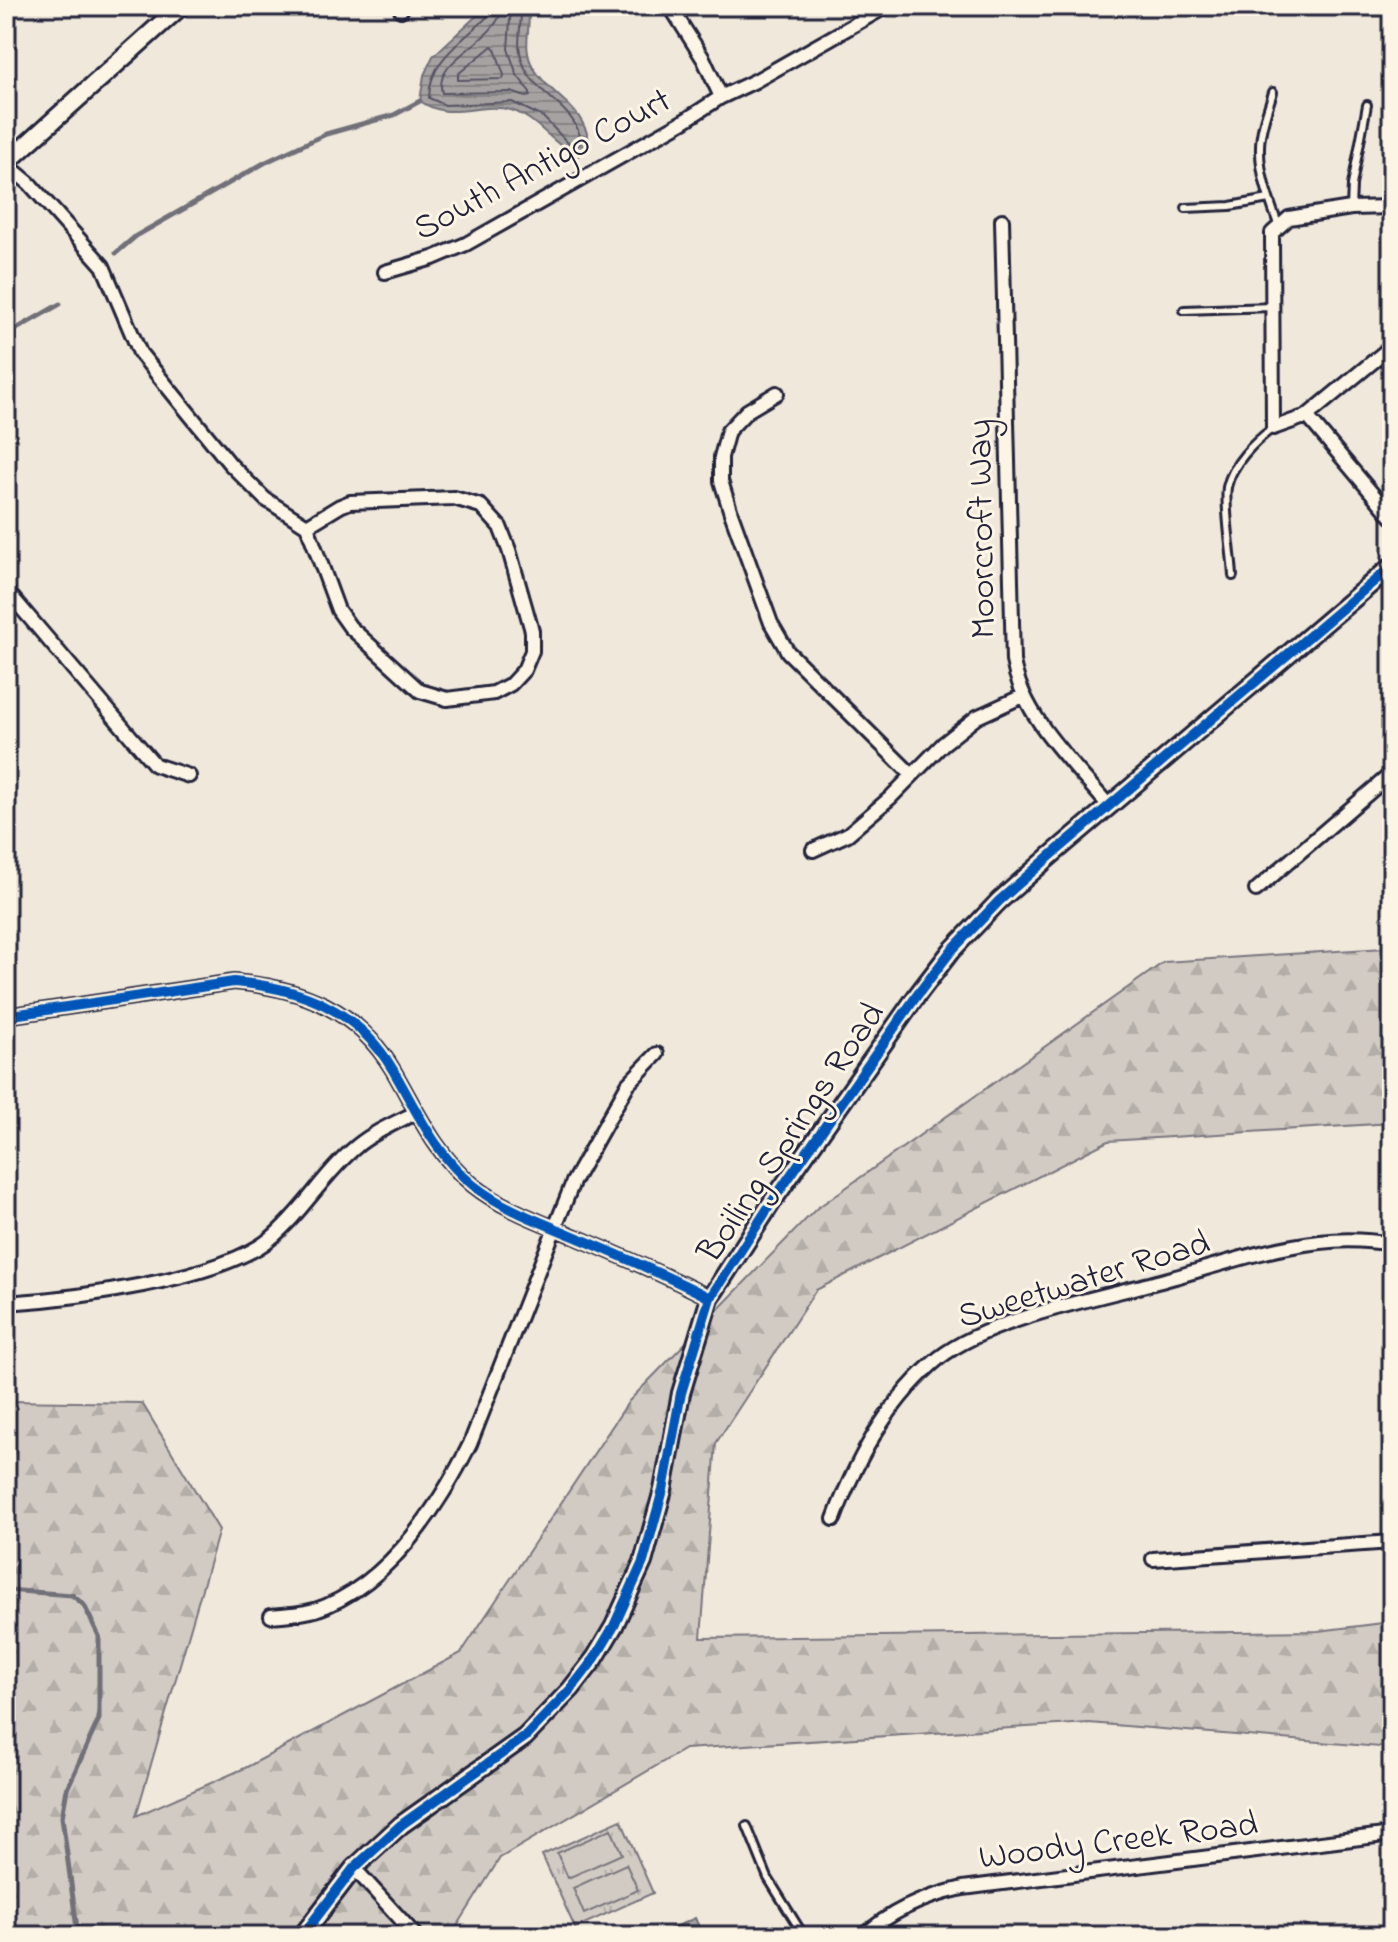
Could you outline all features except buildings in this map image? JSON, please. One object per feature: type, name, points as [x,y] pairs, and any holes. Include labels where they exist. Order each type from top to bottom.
[{"type":"street","points":[[181,6],[6,164],[29,183],[103,266],[140,353],[230,464],[265,499],[307,526],[338,610],[350,627],[420,691],[447,699],[494,693],[511,684],[524,670],[532,651],[532,631],[503,534],[490,513],[481,506],[454,498],[350,502],[307,526]]},
{"type":"street","points":[[670,6],[704,60],[721,97]]},
{"type":"street","name":"South Antigo Court","points":[[385,272],[433,258],[466,244],[721,97],[887,6]]},
{"type":"street","points":[[1392,207],[1351,208],[1289,218],[1272,233],[1273,428],[1307,416],[1392,346]]},
{"type":"street","name":"Moorcroft Way","points":[[1002,220],[1013,661],[1023,696],[1047,732],[1109,806]]},
{"type":"street","points":[[777,393],[747,411],[728,431],[721,457],[721,481],[731,513],[771,623],[788,652],[912,775]]},
{"type":"street","points":[[1307,416],[1392,517]]},
{"type":"street","name":"Boiling Springs Road","points":[[302,1936],[354,1868],[401,1825],[525,1737],[571,1689],[595,1658],[629,1594],[651,1537],[681,1393],[710,1298],[774,1199],[951,951],[999,901],[1392,566]]},
{"type":"street","points":[[6,590],[155,765],[189,776]]},
{"type":"street","points":[[813,850],[848,834],[943,744],[977,717],[1023,696]]},
{"type":"street","points":[[1256,890],[1392,773]]},
{"type":"street","points":[[6,1016],[234,982],[287,989],[328,1006],[372,1042],[392,1068],[415,1113],[446,1159],[473,1185],[505,1206],[666,1275],[710,1298]]},
{"type":"street","points":[[271,1616],[305,1613],[341,1598],[392,1558],[430,1514],[470,1444],[573,1182],[628,1084],[657,1054]]},
{"type":"street","points":[[6,1303],[105,1292],[183,1275],[238,1258],[269,1240],[287,1224],[355,1147],[415,1113]]},
{"type":"street","name":"Sweetwater Road","points":[[834,1519],[843,1494],[882,1423],[899,1399],[940,1358],[966,1341],[989,1330],[1060,1308],[1291,1246],[1358,1240],[1392,1244]]},
{"type":"street","points":[[1153,1559],[1392,1542]]},
{"type":"street","name":"Woody Creek Road","points":[[864,1936],[883,1920],[913,1904],[963,1888],[1392,1834]]},
{"type":"street","points":[[354,1868],[416,1936]]},
{"type":"lane","points":[[1273,92],[1259,144],[1269,199],[1279,227]]},
{"type":"lane","points":[[1351,208],[1352,185],[1367,105]]},
{"type":"lane","points":[[1186,208],[1230,206],[1269,199]]},
{"type":"lane","points":[[1184,310],[1272,307]]},
{"type":"lane","points":[[1233,576],[1227,488],[1243,457],[1257,439],[1273,428]]},
{"type":"lane","points":[[747,1826],[768,1878],[804,1936]]},
{"type":"green space","points":[[1392,941],[1392,1123],[1108,1141],[816,1290],[716,1443],[701,1638],[1318,1631],[1392,1622],[1392,1748],[1089,1723],[685,1749],[500,1858],[451,1936],[6,1936],[6,1401],[142,1403],[219,1530],[136,1816],[245,1768],[461,1653],[629,1401],[816,1209],[1164,962],[1385,948]]},
{"type":"green space","points":[[621,1820],[653,1893],[575,1928],[542,1855]]},
{"type":"green space","points":[[611,1829],[622,1854],[568,1878],[557,1853]]},
{"type":"green space","points":[[626,1864],[638,1890],[584,1914],[573,1888]]},
{"type":"water","points":[[487,6],[528,6],[527,44],[533,67],[574,111],[587,132],[590,146],[578,156],[530,119],[511,110],[443,110],[420,101],[424,75],[433,56]]},
{"type":"water","points":[[695,1918],[703,1936],[667,1936],[665,1931]]},
{"type":"waterway","points":[[116,253],[136,236],[266,162],[326,134],[394,115],[420,101]]},
{"type":"waterway","points":[[6,335],[60,304]]},
{"type":"waterway","points":[[6,1590],[72,1595],[84,1605],[99,1636],[99,1719],[67,1789],[62,1817],[78,1936]]},
{"type":"cycle path","points":[[302,1936],[354,1868],[401,1825],[525,1737],[571,1689],[595,1658],[614,1626],[643,1562],[663,1490],[681,1393],[710,1298],[774,1199],[951,951],[999,901],[1049,857],[1392,566]]},
{"type":"cycle path","points":[[6,1016],[234,982],[304,996],[345,1017],[379,1049],[437,1146],[473,1185],[523,1214],[710,1298]]}]
